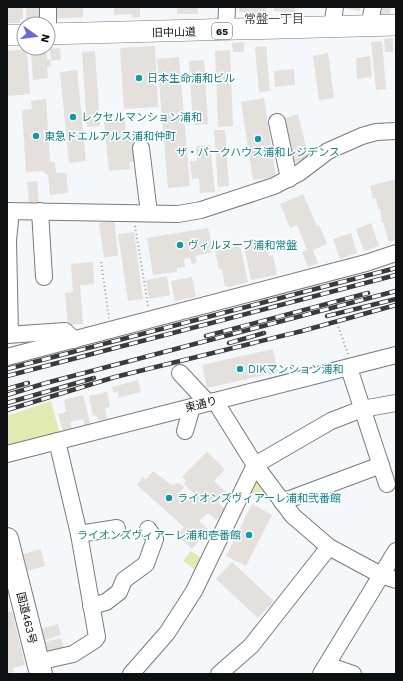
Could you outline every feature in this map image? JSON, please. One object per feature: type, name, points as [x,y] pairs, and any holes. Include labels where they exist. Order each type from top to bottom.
[{"type":"highway","name":"国道463号","points":[[7,540],[40,668]]},
{"type":"main road","name":"旧中山道","points":[[56,34],[332,28],[371,17],[396,25]]},
{"type":"street","points":[[226,31],[227,7]]},
{"type":"street","points":[[332,28],[335,7]]},
{"type":"street","points":[[277,122],[289,179]]},
{"type":"street","points":[[74,340],[65,331],[8,334],[9,211],[178,214],[201,210],[289,179],[328,151],[362,136],[376,132],[396,131]]},
{"type":"street","points":[[141,148],[141,213]]},
{"type":"street","points":[[40,211],[44,277]]},
{"type":"street","points":[[7,357],[74,340],[150,318],[366,263],[396,253]]},
{"type":"street","name":"東通り","points":[[7,454],[57,440],[396,355]]},
{"type":"street","points":[[350,367],[362,409],[387,484]]},
{"type":"street","points":[[180,374],[212,402],[255,465],[293,516],[329,547],[389,578]]},
{"type":"street","points":[[132,674],[167,633],[194,591],[255,465],[332,421],[362,409],[396,403]]},
{"type":"street","points":[[185,431],[192,406]]},
{"type":"street","points":[[40,668],[73,654],[95,640],[97,637],[80,534],[57,440]]},
{"type":"street","points":[[282,502],[381,465]]},
{"type":"street","points":[[80,534],[117,528]]},
{"type":"street","points":[[91,606],[106,602],[119,592],[124,580],[146,564],[155,540],[148,530]]},
{"type":"street","points":[[219,674],[227,669],[252,646],[329,547]]},
{"type":"street","points":[[353,674],[324,669],[389,578],[396,550]]},
{"type":"path","points":[[141,213],[150,318]]},
{"type":"path","points":[[101,262],[110,330]]},
{"type":"path","points":[[337,323],[350,367]]},
{"type":"green space","points":[[51,401],[60,434],[7,447],[7,416]]},
{"type":"green space","points":[[255,479],[271,493],[267,500],[250,492]]},
{"type":"green space","points":[[191,551],[204,560],[198,572],[183,561]]},
{"type":"building","points":[[7,7],[23,7],[23,16],[16,16],[16,23],[7,23]]},
{"type":"building","points":[[26,7],[43,7],[43,16],[26,16]]},
{"type":"building","points":[[53,7],[83,7],[83,17],[56,19],[56,16],[53,16]]},
{"type":"building","points":[[114,7],[140,7],[140,17],[133,18],[132,14],[114,15]]},
{"type":"building","points":[[177,7],[198,7],[198,14],[177,14]]},
{"type":"building","points":[[239,7],[267,7],[266,14],[239,12]]},
{"type":"building","points":[[274,7],[295,7],[295,13],[274,11]]},
{"type":"building","points":[[337,7],[361,7],[360,11]]},
{"type":"building","points":[[378,7],[391,7],[390,16],[376,16]]},
{"type":"building","points":[[393,38],[393,52],[385,52],[384,39]]},
{"type":"building","points":[[382,41],[386,89],[376,90],[371,42]]},
{"type":"building","points":[[244,42],[244,52],[233,52],[232,43]]},
{"type":"building","name":"日本生命浦和ビル","points":[[155,46],[158,107],[124,109],[120,48]]},
{"type":"building","points":[[266,46],[270,91],[259,92],[255,47]]},
{"type":"building","points":[[56,48],[60,48],[61,60],[51,61],[51,56],[56,56]]},
{"type":"building","points":[[16,50],[16,56],[27,56],[30,94],[7,96],[7,51]]},
{"type":"building","points":[[230,50],[233,126],[218,127],[215,51]]},
{"type":"building","points":[[95,51],[100,126],[87,127],[82,52]]},
{"type":"building","points":[[328,53],[334,98],[319,100],[313,56]]},
{"type":"building","points":[[31,56],[47,56],[47,59],[50,59],[51,66],[47,67],[48,78],[33,80]]},
{"type":"building","points":[[370,56],[372,77],[357,79],[356,58]]},
{"type":"building","points":[[179,57],[190,186],[168,188],[157,59]]},
{"type":"building","points":[[204,60],[208,124],[193,125],[189,61]]},
{"type":"building","points":[[294,69],[295,85],[275,87],[274,71]]},
{"type":"building","name":"レクセルマンション浦和","points":[[77,70],[86,161],[69,163],[60,72]]},
{"type":"building","name":"ザ・パークハウス浦和レジデンス","points":[[264,98],[276,177],[253,180],[241,102]]},
{"type":"building","name":"東急ドエルアルス浦和仲町","points":[[46,99],[50,162],[55,162],[56,173],[66,173],[68,193],[50,195],[48,175],[42,171],[26,172],[22,110],[32,109],[31,101]]},
{"type":"building","points":[[298,114],[309,159],[292,163],[281,119]]},
{"type":"building","points":[[125,120],[126,133],[134,132],[137,161],[129,162],[130,169],[109,171],[104,122]]},
{"type":"building","points":[[214,130],[225,130],[229,186],[218,187]]},
{"type":"building","points":[[210,145],[215,192],[200,193],[199,178],[192,179],[190,161],[197,161],[196,146]]},
{"type":"building","points":[[396,179],[396,240],[389,242],[383,222],[382,223],[380,219],[382,219],[380,209],[378,209],[376,198],[373,199],[370,186]]},
{"type":"building","points":[[37,181],[39,203],[29,203],[27,182]]},
{"type":"building","points":[[303,194],[317,226],[319,225],[327,244],[313,250],[318,263],[308,267],[302,252],[307,250],[297,225],[290,228],[280,204]]},
{"type":"building","points":[[114,217],[118,256],[104,257],[99,223],[107,222],[106,218]]},
{"type":"building","points":[[371,223],[379,246],[364,251],[356,229]]},
{"type":"building","name":"ヴィルヌーブ浦和常盤","points":[[208,228],[213,252],[195,256],[197,262],[192,264],[190,258],[184,259],[185,267],[177,268],[177,272],[153,275],[147,238]]},
{"type":"building","points":[[134,232],[143,299],[128,301],[118,234]]},
{"type":"building","points":[[351,233],[357,253],[340,259],[333,239]]},
{"type":"building","points":[[253,243],[255,250],[267,247],[269,256],[273,255],[277,275],[251,280],[244,246]]},
{"type":"building","points":[[240,246],[248,282],[229,287],[225,286],[222,269],[219,269],[215,251]]},
{"type":"building","points":[[93,262],[94,284],[80,285],[83,324],[68,325],[65,293],[73,292],[71,264]]},
{"type":"building","points":[[167,276],[170,295],[149,299],[146,280]]},
{"type":"building","points":[[192,277],[196,297],[175,301],[171,281]]},
{"type":"building","name":"DIKマンション浦和","points":[[273,349],[278,372],[207,388],[202,365]]},
{"type":"building","points":[[138,380],[141,392],[118,398],[119,391],[114,393],[112,387]]},
{"type":"building","points":[[107,392],[110,407],[105,408],[107,419],[98,420],[97,415],[93,416],[89,396]]},
{"type":"building","points":[[83,395],[90,423],[85,427],[83,419],[70,422],[72,428],[63,431],[58,414],[66,412],[64,400]]},
{"type":"building","name":"ライオンズヴィアーレ浦和弐番館","points":[[207,452],[225,469],[214,481],[227,493],[218,503],[224,508],[222,517],[215,519],[208,513],[199,521],[209,530],[192,549],[177,534],[184,527],[137,485],[143,477],[146,480],[153,471],[172,485],[179,483],[184,487],[180,492],[189,501],[195,495],[184,484],[186,481],[182,477]]},
{"type":"building","name":"ライオンズヴィアーレ浦和壱番館","points":[[252,504],[272,515],[246,566],[226,556]]},
{"type":"building","points":[[41,549],[45,566],[28,571],[23,554]]},
{"type":"building","points":[[232,562],[274,601],[258,618],[216,579]]},
{"type":"building","points":[[12,611],[25,665],[13,668],[14,672],[7,673],[7,612]]},
{"type":"building","points":[[58,624],[61,635],[42,641],[39,629]]},
{"type":"building","points":[[61,638],[64,650],[46,654],[43,642]]},
{"type":"railway","points":[[7,369],[396,268]]},
{"type":"railway","points":[[7,376],[396,275]]},
{"type":"railway","points":[[7,395],[46,383],[396,291]]},
{"type":"railway","points":[[206,336],[368,293]]},
{"type":"railway","points":[[327,316],[396,299]]},
{"type":"railway","points":[[7,410],[115,377],[302,331],[396,305]]},
{"type":"railway","points":[[229,343],[264,333]]},
{"type":"railway","points":[[7,403],[94,378]]},
{"type":"railway","points":[[7,389],[28,383]]},
{"type":"place","name":"日本生命浦和ビル","points":[[139,78]]},
{"type":"place","name":"レクセルマンション浦和","points":[[73,117]]},
{"type":"place","name":"東急ドエルアルス浦和仲町","points":[[36,136]]},
{"type":"place","name":"ザ・パークハウス浦和レジデンス","points":[[258,139]]},
{"type":"place","name":"ヴィルヌーブ浦和常盤","points":[[180,245]]},
{"type":"place","name":"DIKマンション浦和","points":[[240,369]]},
{"type":"place","name":"ライオンズヴィアーレ浦和弐番館","points":[[169,498]]},
{"type":"place","name":"ライオンズヴィアーレ浦和壱番館","points":[[249,535]]},
{"type":"district","name":"常盤一丁目","points":[[274,19]]}]
